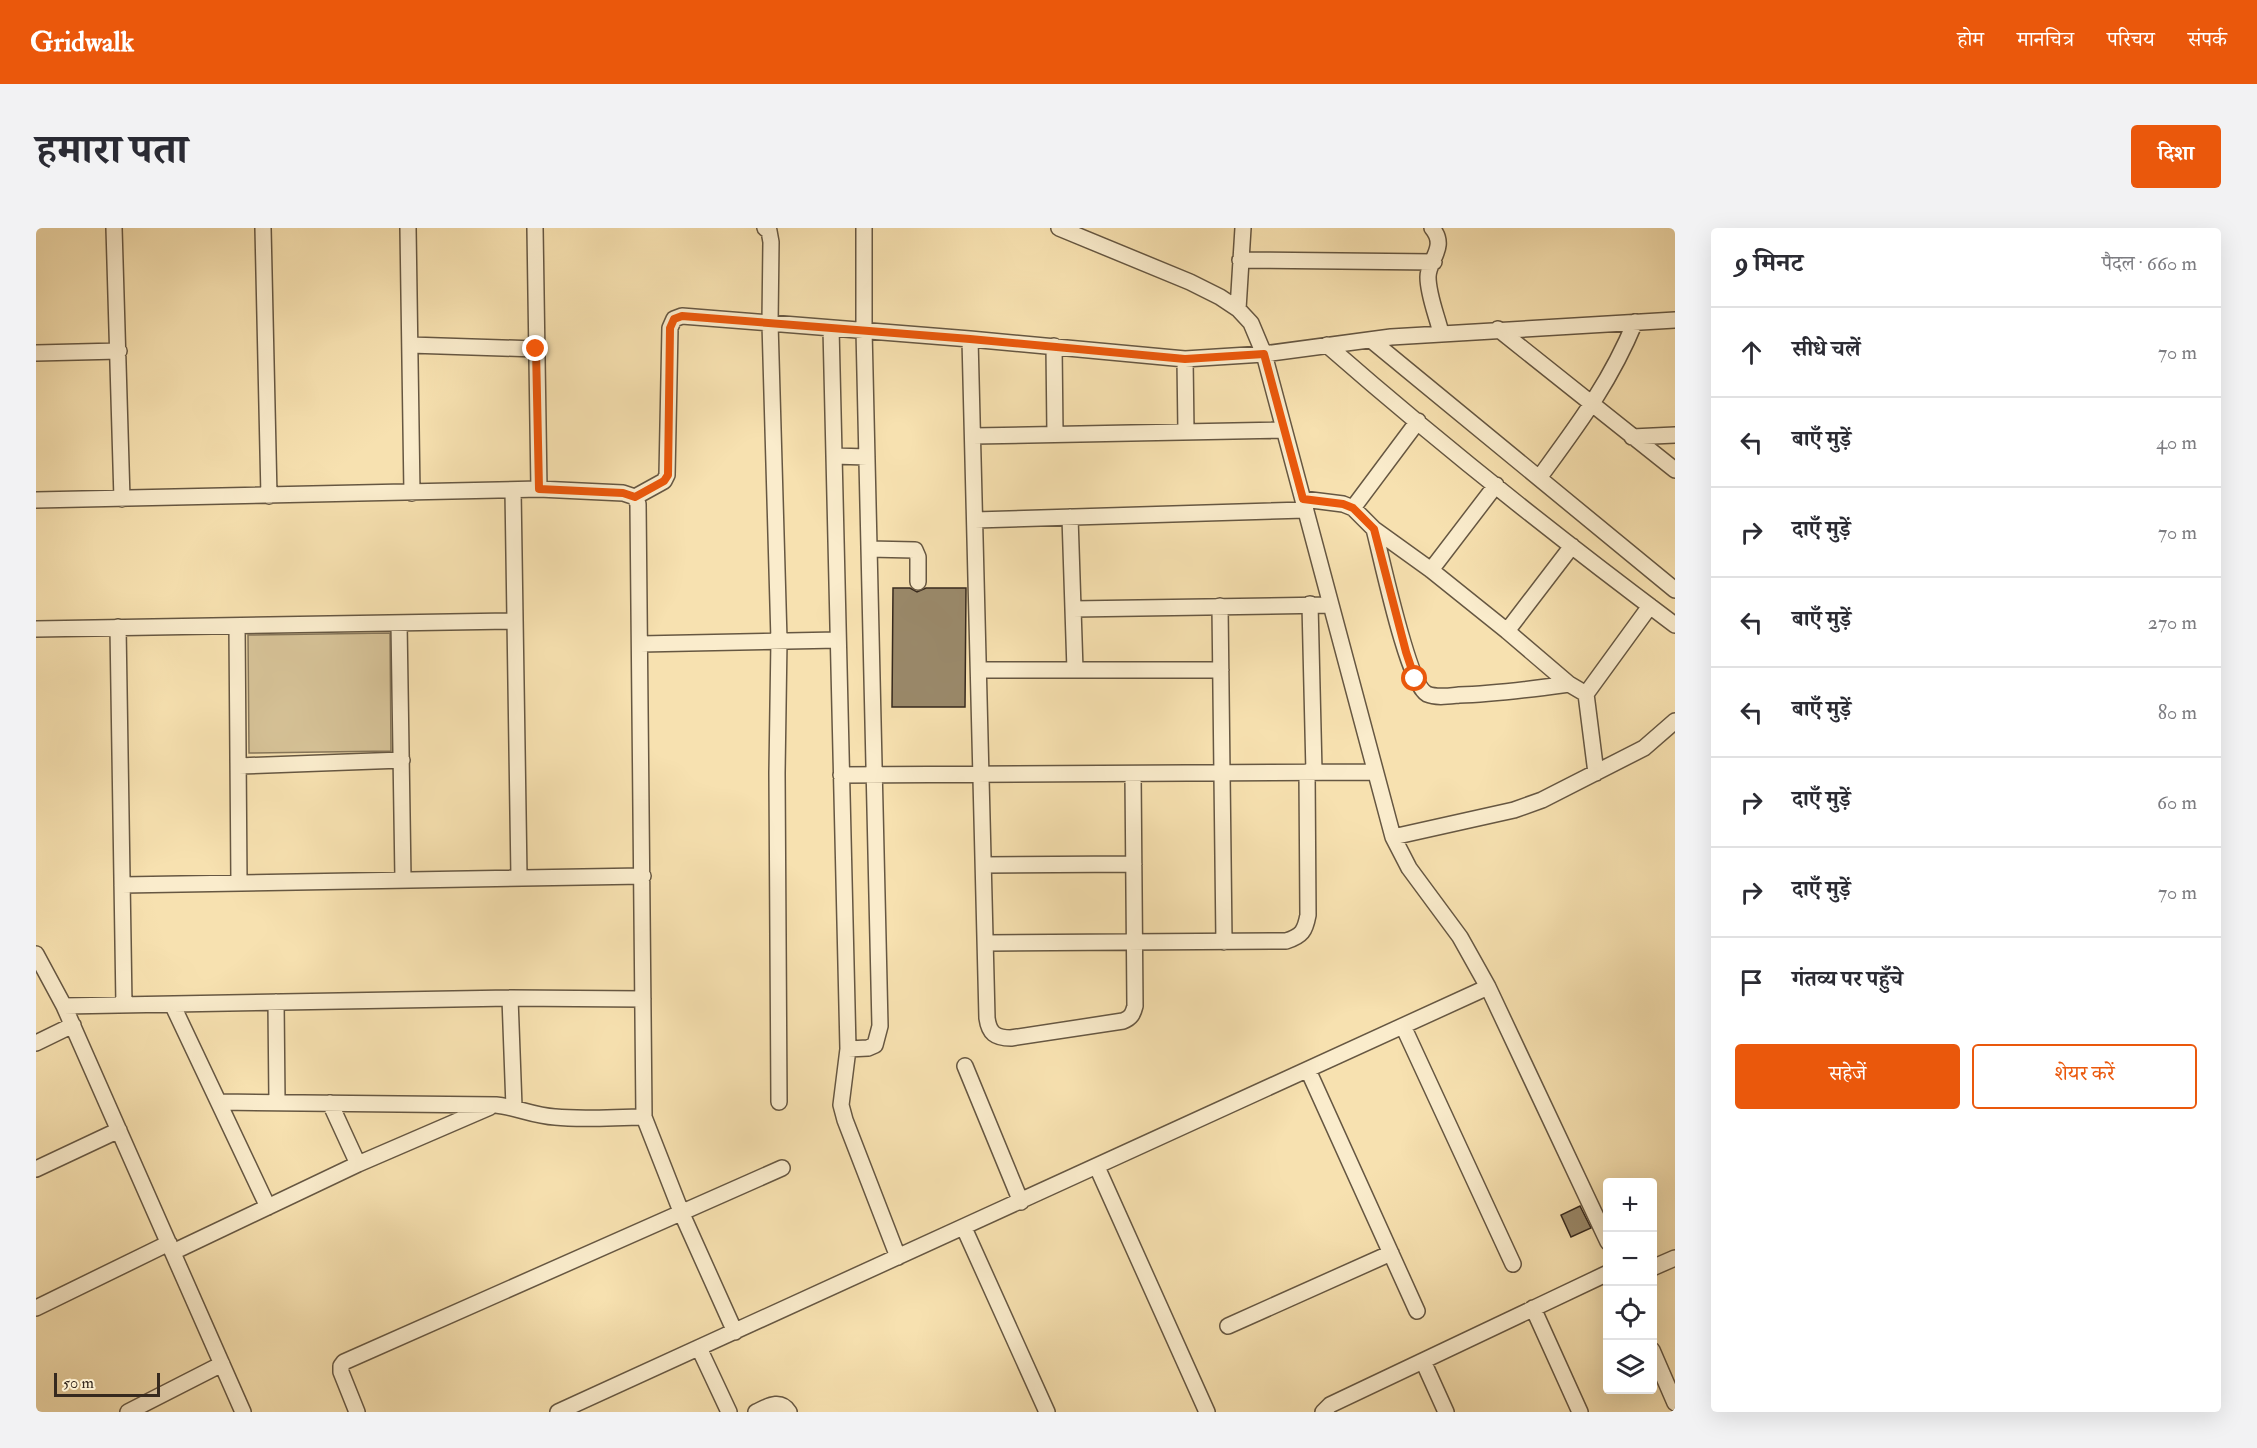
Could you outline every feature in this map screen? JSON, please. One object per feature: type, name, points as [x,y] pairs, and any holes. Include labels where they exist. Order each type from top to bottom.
[{"type":"street","points":[[114,228],[122,498]]},
{"type":"street","points":[[263,228],[269,496]]},
{"type":"street","points":[[408,228],[412,493]]},
{"type":"street","points":[[535,228],[539,489]]},
{"type":"street","points":[[765,228],[769,231],[771,242],[770,323],[779,640],[777,773],[779,1101]]},
{"type":"street","points":[[848,1049],[868,1048],[875,1045],[880,1026],[864,330],[864,228]]},
{"type":"street","points":[[1059,228],[1190,282],[1238,309],[1251,322],[1264,354],[1393,837],[1409,868],[1460,937],[1488,987],[1603,1232]]},
{"type":"street","points":[[1238,309],[1243,228]]},
{"type":"street","points":[[1432,228],[1437,235],[1438,244],[1428,278],[1441,333]]},
{"type":"street","points":[[1240,260],[1434,262]]},
{"type":"street","points":[[36,500],[539,489],[623,493],[635,497],[664,481],[668,475],[670,323],[682,316],[1185,359],[1264,354],[1441,333],[1675,320]]},
{"type":"street","points":[[1539,478],[1592,405],[1622,353],[1635,322]]},
{"type":"street","points":[[831,328],[848,1049],[842,1092],[843,1112],[897,1257]]},
{"type":"street","points":[[1498,329],[1675,471]]},
{"type":"street","points":[[970,339],[988,1027],[992,1034],[1001,1038],[1123,1021],[1130,1018],[1135,1006],[1133,774]]},
{"type":"street","points":[[1371,340],[1675,590]]},
{"type":"street","points":[[410,345],[536,349]]},
{"type":"street","points":[[1327,345],[1496,485],[1675,625]]},
{"type":"street","points":[[1054,346],[1055,434]]},
{"type":"street","points":[[36,353],[119,351]]},
{"type":"street","points":[[1185,359],[1186,432]]},
{"type":"street","points":[[1353,508],[1418,421]]},
{"type":"street","points":[[973,436],[1284,430]]},
{"type":"street","points":[[1632,437],[1675,435]]},
{"type":"street","points":[[834,456],[867,457]]},
{"type":"street","points":[[1431,570],[1496,485]]},
{"type":"street","points":[[513,490],[519,877]]},
{"type":"street","points":[[635,497],[638,504],[644,1117],[682,1214],[735,1332]]},
{"type":"street","points":[[975,520],[1343,504],[1353,508],[1374,529],[1431,570],[1569,684],[1586,694]]},
{"type":"street","points":[[1070,517],[1075,670]]},
{"type":"street","points":[[1374,529],[1406,652],[1420,688],[1427,694],[1437,696],[1480,695],[1569,684]]},
{"type":"street","points":[[1507,631],[1572,546]]},
{"type":"street","points":[[869,549],[915,550],[918,557],[918,582]]},
{"type":"street","points":[[986,943],[1286,941],[1299,937],[1305,930],[1308,915],[1311,772],[1310,604]]},
{"type":"street","points":[[1073,609],[1330,605]]},
{"type":"street","points":[[1220,606],[1224,942]]},
{"type":"street","points":[[1596,773],[1586,694],[1650,606]]},
{"type":"street","points":[[36,629],[514,621]]},
{"type":"street","points":[[399,623],[404,879]]},
{"type":"street","points":[[237,626],[239,882]]},
{"type":"street","points":[[118,627],[124,1005]]},
{"type":"street","points":[[640,644],[838,640]]},
{"type":"street","points":[[979,670],[1221,670]]},
{"type":"street","points":[[1393,837],[1514,810],[1542,800],[1644,748],[1675,721]]},
{"type":"street","points":[[239,766],[402,760]]},
{"type":"street","points":[[841,775],[1374,772]]},
{"type":"street","points":[[984,865],[1134,864]]},
{"type":"street","points":[[122,885],[643,876]]},
{"type":"street","points":[[36,954],[73,1025],[243,1412]]},
{"type":"street","points":[[564,1411],[1488,987]]},
{"type":"street","points":[[64,1006],[173,1006],[510,998],[643,999]]},
{"type":"street","points":[[510,998],[514,1107]]},
{"type":"street","points":[[276,1002],[277,1102]]},
{"type":"street","points":[[173,1006],[268,1207]]},
{"type":"street","points":[[36,1043],[73,1025]]},
{"type":"street","points":[[1402,1026],[1513,1264]]},
{"type":"street","points":[[965,1066],[1021,1202]]},
{"type":"street","points":[[1308,1070],[1418,1311]]},
{"type":"street","points":[[219,1102],[496,1105],[555,1117],[644,1117]]},
{"type":"street","points":[[330,1103],[358,1164]]},
{"type":"street","points":[[36,1308],[496,1105]]},
{"type":"street","points":[[36,1169],[119,1130]]},
{"type":"street","points":[[1097,1167],[1207,1412]]},
{"type":"street","points":[[357,1412],[341,1372],[344,1362],[782,1168]]},
{"type":"street","points":[[964,1228],[1047,1412]]},
{"type":"street","points":[[1228,1326],[1391,1253]]},
{"type":"street","points":[[1657,1266],[1675,1258]]},
{"type":"street","points":[[1323,1412],[1330,1405],[1603,1275]]},
{"type":"street","points":[[1533,1308],[1580,1412]]},
{"type":"street","points":[[699,1348],[729,1412]]},
{"type":"street","points":[[1657,1356],[1670,1377],[1675,1403]]},
{"type":"street","points":[[1423,1361],[1446,1412]]},
{"type":"street","points":[[128,1412],[222,1364]]},
{"type":"street","points":[[756,1412],[775,1404],[781,1405],[789,1412]]},
{"type":"shaded area","points":[[390,633],[391,751],[249,753],[248,635]]},
{"type":"building","points":[[893,588],[910,588],[917,592],[926,588],[966,588],[965,707],[892,707]]},
{"type":"building","points":[[1580,1206],[1591,1228],[1571,1237],[1561,1215]]},
{"type":"route","points":[[536,349],[539,489],[623,493],[635,497],[664,481],[668,475],[670,323],[682,316],[1185,359],[1264,354],[1303,499],[1343,504],[1353,508],[1374,529],[1415,679]]}]
